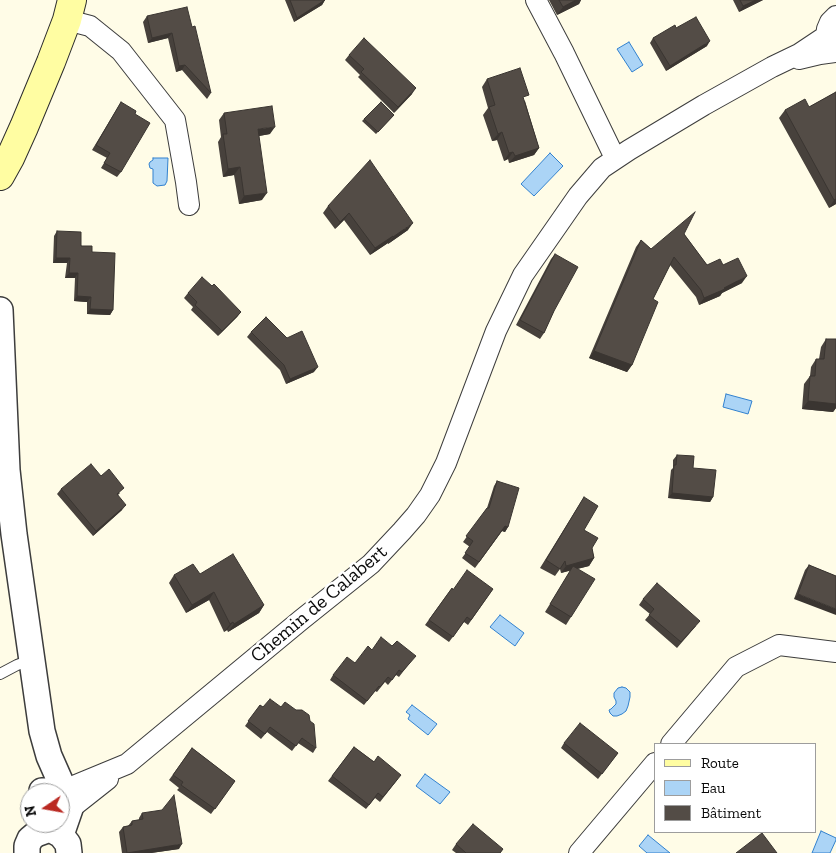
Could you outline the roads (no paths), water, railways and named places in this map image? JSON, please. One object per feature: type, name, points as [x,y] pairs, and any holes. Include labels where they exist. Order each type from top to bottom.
[{"type":"main road","points":[[0,176],[24,127],[70,10]]},
{"type":"street","points":[[536,0],[614,156]]},
{"type":"street","points":[[70,10],[121,51],[174,120],[189,205]]},
{"type":"street","points":[[830,48],[827,29],[830,22],[836,16]]},
{"type":"street","name":"Chemin de Calabert","points":[[70,789],[127,764],[371,564],[416,515],[430,495],[446,463],[496,331],[523,275],[578,196],[614,156],[815,44],[830,48]]},
{"type":"street","points":[[0,310],[7,470],[14,534],[42,731],[49,756],[53,783]]},
{"type":"street","points":[[672,743],[736,667],[778,645],[836,652]]},
{"type":"street","points":[[579,853],[654,764]]},
{"type":"lane","points":[[0,674],[32,660]]},
{"type":"water","points":[[629,42],[643,65],[632,72],[617,49]]},
{"type":"water","points":[[550,153],[563,166],[534,196],[521,184]]},
{"type":"water","points":[[153,158],[168,158],[167,181],[165,185],[157,186],[153,183],[153,169],[150,168],[149,164]]},
{"type":"water","points":[[726,394],[752,401],[748,414],[723,407]]},
{"type":"water","points":[[500,615],[524,633],[515,646],[490,627]]},
{"type":"water","points":[[622,687],[630,692],[628,706],[622,714],[613,716],[609,710],[616,704],[614,693],[618,688]]},
{"type":"water","points":[[412,705],[437,724],[428,735],[408,719],[410,715],[406,712]]},
{"type":"water","points":[[425,774],[450,792],[440,804],[416,786]]},
{"type":"water","points":[[821,831],[836,838],[836,840],[830,853],[812,853]]},
{"type":"water","points":[[648,835],[670,853],[647,853],[639,846]]}]
